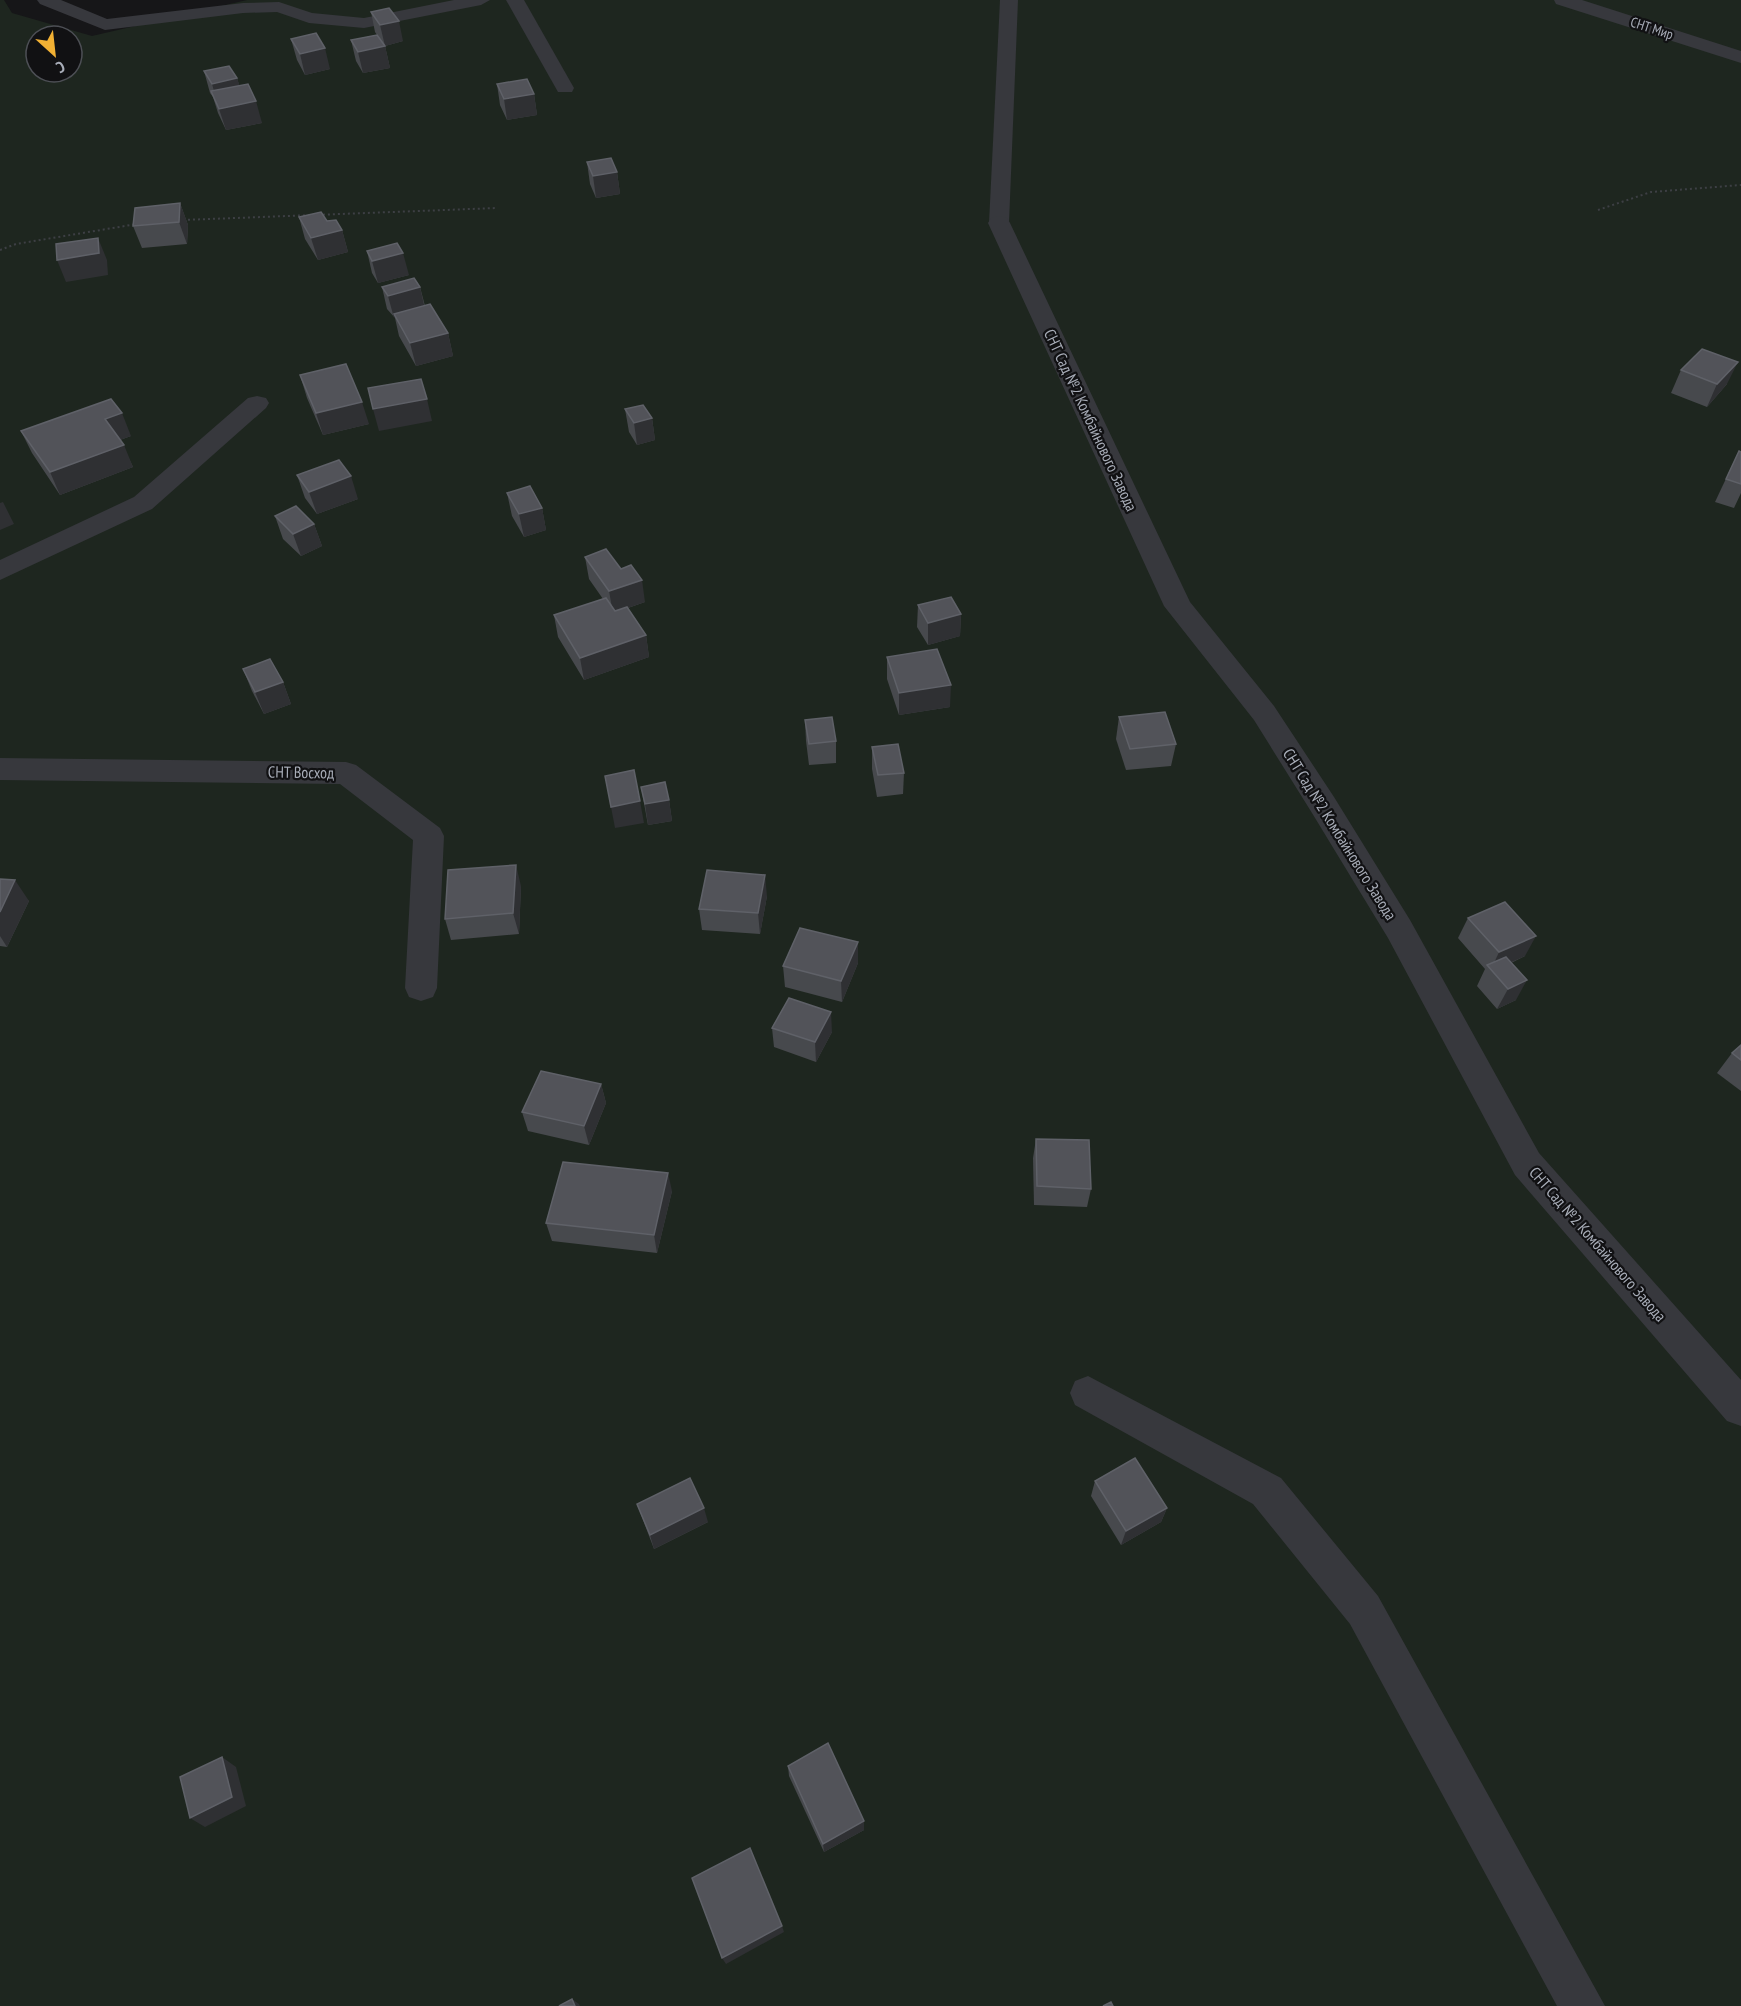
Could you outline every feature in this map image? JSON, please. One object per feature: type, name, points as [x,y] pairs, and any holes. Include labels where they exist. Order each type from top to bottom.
[{"type":"street","name":"СНТ Мир","points":[[1563,0],[1741,57]]},
{"type":"street","name":"СНТ Сад №2 Комбайнового Завода","points":[[999,223],[1178,606],[1264,713],[1323,805],[1399,929],[1527,1164],[1741,1408]]},
{"type":"street","points":[[0,571],[144,503],[257,403]]},
{"type":"street","name":"СНТ Восход","points":[[0,769],[346,773],[429,836],[421,988]]},
{"type":"lane","points":[[46,0],[105,25],[243,8],[279,7],[309,18],[364,23],[481,0]]},
{"type":"lane","points":[[515,0],[566,88]]},
{"type":"lane","points":[[999,223],[1009,0]]},
{"type":"lane","points":[[1088,1393],[1267,1491],[1364,1610],[1582,2006]]},
{"type":"path","points":[[1598,210],[1651,192],[1741,185]]},
{"type":"path","points":[[180,220],[269,214],[447,212],[497,208]]},
{"type":"path","points":[[0,250],[16,244],[147,222]]},
{"type":"shaded area","points":[[0,0],[4,0],[12,13],[50,24],[24,24],[24,84],[84,84],[84,34],[92,36],[247,0],[1741,0],[1741,2006],[0,2006]]},
{"type":"building","points":[[389,8],[399,21],[380,25],[371,12]]},
{"type":"building","points":[[316,33],[325,48],[300,54],[291,39]]},
{"type":"building","points":[[377,35],[385,46],[358,52],[351,40]]},
{"type":"building","points":[[229,66],[237,78],[212,84],[204,71]]},
{"type":"building","points":[[527,79],[534,94],[504,99],[497,84]]},
{"type":"building","points":[[248,84],[256,101],[219,109],[211,91]]},
{"type":"building","points":[[611,158],[617,172],[593,176],[587,162]]},
{"type":"building","points":[[180,203],[179,222],[133,226],[135,208]]},
{"type":"building","points":[[321,212],[327,221],[336,220],[342,230],[311,238],[299,217]]},
{"type":"building","points":[[98,238],[99,253],[57,260],[56,244]]},
{"type":"building","points":[[397,243],[403,253],[372,261],[367,251]]},
{"type":"building","points":[[414,278],[420,287],[388,296],[382,287]]},
{"type":"building","points":[[430,304],[448,333],[410,343],[394,314]]},
{"type":"building","points":[[1702,349],[1738,362],[1717,384],[1681,370]]},
{"type":"building","points":[[346,364],[362,402],[316,413],[300,375]]},
{"type":"building","points":[[421,379],[427,399],[373,409],[368,388]]},
{"type":"building","points":[[111,399],[122,413],[105,419],[124,445],[50,472],[21,431]]},
{"type":"building","points":[[643,405],[652,418],[634,423],[625,409]]},
{"type":"building","points":[[1739,451],[1741,452],[1741,484],[1726,479]]},
{"type":"building","points":[[339,460],[351,476],[309,492],[297,475]]},
{"type":"building","points":[[530,486],[542,508],[519,514],[507,493]]},
{"type":"building","points":[[296,506],[314,524],[293,534],[275,516]]},
{"type":"building","points":[[606,549],[621,569],[631,565],[642,580],[609,591],[585,557]]},
{"type":"building","points":[[951,597],[961,614],[928,623],[918,605]]},
{"type":"building","points":[[606,598],[615,611],[627,607],[646,635],[580,658],[554,615]]},
{"type":"building","points":[[937,649],[951,685],[899,693],[887,657]]},
{"type":"building","points":[[270,659],[283,682],[255,692],[243,669]]},
{"type":"building","points":[[1165,712],[1176,744],[1130,749],[1119,717]]},
{"type":"building","points":[[832,717],[836,741],[809,744],[805,720]]},
{"type":"building","points":[[898,744],[904,773],[878,775],[872,747]]},
{"type":"building","points":[[634,770],[640,801],[611,807],[605,776]]},
{"type":"building","points":[[665,782],[669,800],[645,804],[641,787]]},
{"type":"building","points":[[516,865],[513,913],[445,919],[448,870]]},
{"type":"building","points":[[707,870],[765,875],[758,913],[699,909]]},
{"type":"building","points":[[0,879],[15,880],[0,912]]},
{"type":"building","points":[[1505,902],[1536,936],[1499,952],[1468,918]]},
{"type":"building","points":[[800,928],[858,942],[841,981],[783,966]]},
{"type":"building","points":[[1506,957],[1527,980],[1508,989],[1487,965]]},
{"type":"building","points":[[789,998],[831,1012],[815,1042],[772,1028]]},
{"type":"building","points":[[1741,1045],[1741,1060],[1732,1053]]},
{"type":"building","points":[[541,1071],[601,1084],[584,1126],[522,1112]]},
{"type":"building","points":[[1036,1139],[1089,1140],[1091,1189],[1037,1186]]},
{"type":"building","points":[[563,1162],[668,1173],[654,1235],[546,1223]]},
{"type":"building","points":[[1135,1458],[1167,1508],[1126,1531],[1095,1481]]},
{"type":"building","points":[[690,1478],[704,1508],[650,1535],[637,1504]]},
{"type":"building","points":[[828,1743],[864,1821],[823,1844],[788,1766]]},
{"type":"building","points":[[222,1757],[232,1797],[190,1818],[180,1777]]},
{"type":"building","points":[[750,1848],[782,1926],[722,1958],[692,1878]]},
{"type":"building","points":[[572,1999],[575,2006],[559,2006]]}]
